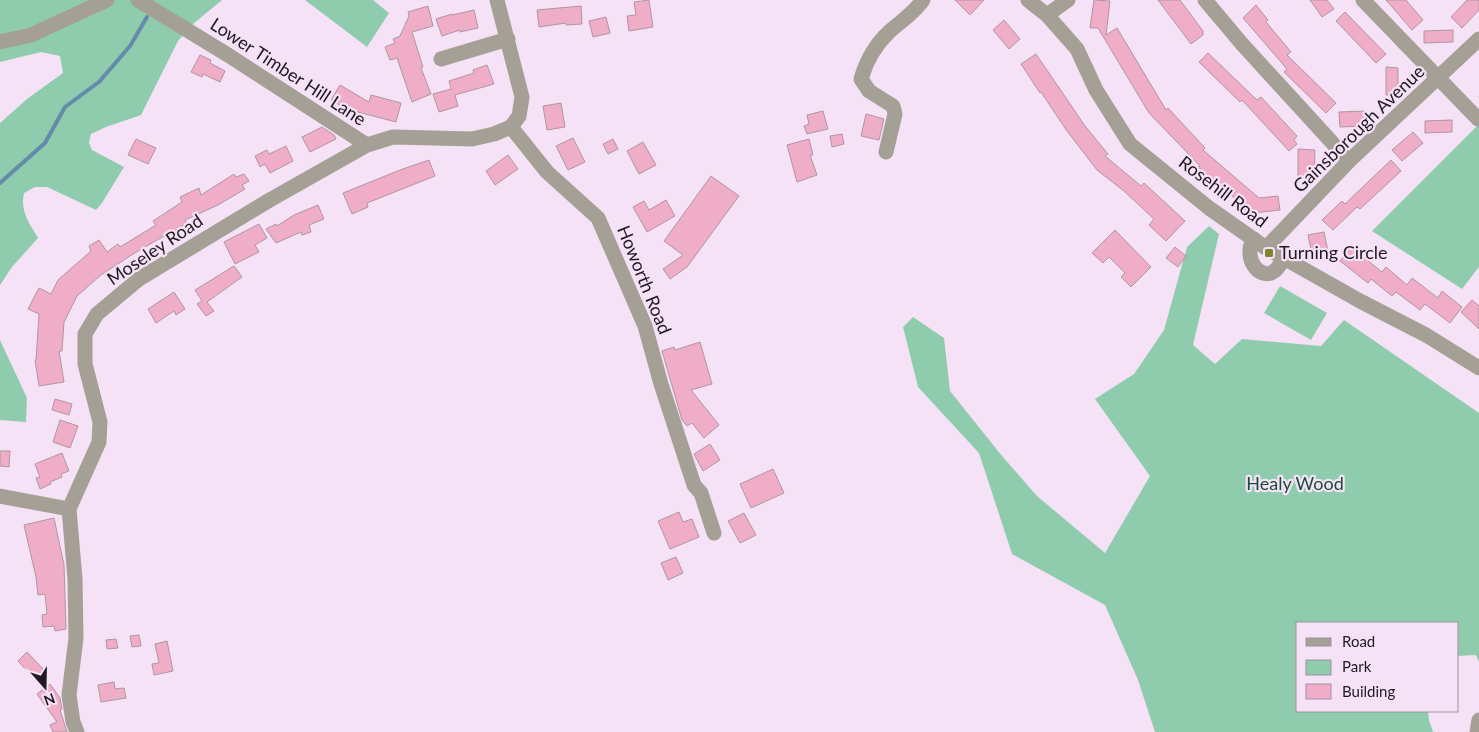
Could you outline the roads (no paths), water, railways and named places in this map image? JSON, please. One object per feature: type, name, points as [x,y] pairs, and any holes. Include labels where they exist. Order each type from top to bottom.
[{"type":"street","points":[[0,42],[31,35],[107,0]]},
{"type":"street","name":"Lower Timber Hill Lane","points":[[138,0],[228,55],[367,145]]},
{"type":"street","points":[[497,0],[522,97],[519,116],[511,127]]},
{"type":"street","points":[[886,152],[896,114],[893,106],[868,91],[861,79],[866,61],[888,33],[913,13],[923,0]]},
{"type":"street","name":"Rosehill Road","points":[[1028,0],[1048,15],[1077,49],[1096,90],[1130,144],[1209,208],[1260,243],[1360,301],[1426,335],[1479,368]]},
{"type":"street","points":[[1048,15],[1068,0]]},
{"type":"street","points":[[1205,0],[1242,44],[1350,161]]},
{"type":"street","points":[[1363,0],[1478,119]]},
{"type":"street","points":[[441,60],[508,39]]},
{"type":"street","name":"Gainsborough Avenue","points":[[1260,243],[1479,39]]},
{"type":"street","name":"Moseley Road","points":[[77,732],[73,722],[69,695],[76,638],[75,579],[69,509],[99,442],[100,422],[86,364],[85,334],[97,314],[140,279],[187,249],[367,145],[393,136],[472,139],[494,134],[511,127]]},
{"type":"street","name":"Howorth Road","points":[[511,127],[547,172],[598,218],[645,326],[661,384],[694,486],[701,493],[714,533]]},
{"type":"street","points":[[1260,243],[1250,251],[1255,268],[1262,273],[1271,273],[1279,267],[1284,258]]},
{"type":"street","points":[[0,496],[69,509]]},
{"type":"street","points":[[1477,732],[1479,720]]},
{"type":"waterway","points":[[0,183],[45,143],[65,107],[99,82],[130,46],[147,17]]},
{"type":"place","name":"Turning Circle","points":[[1269,253]]},
{"type":"park label","name":"Healy Wood","points":[[1295,484]]}]
